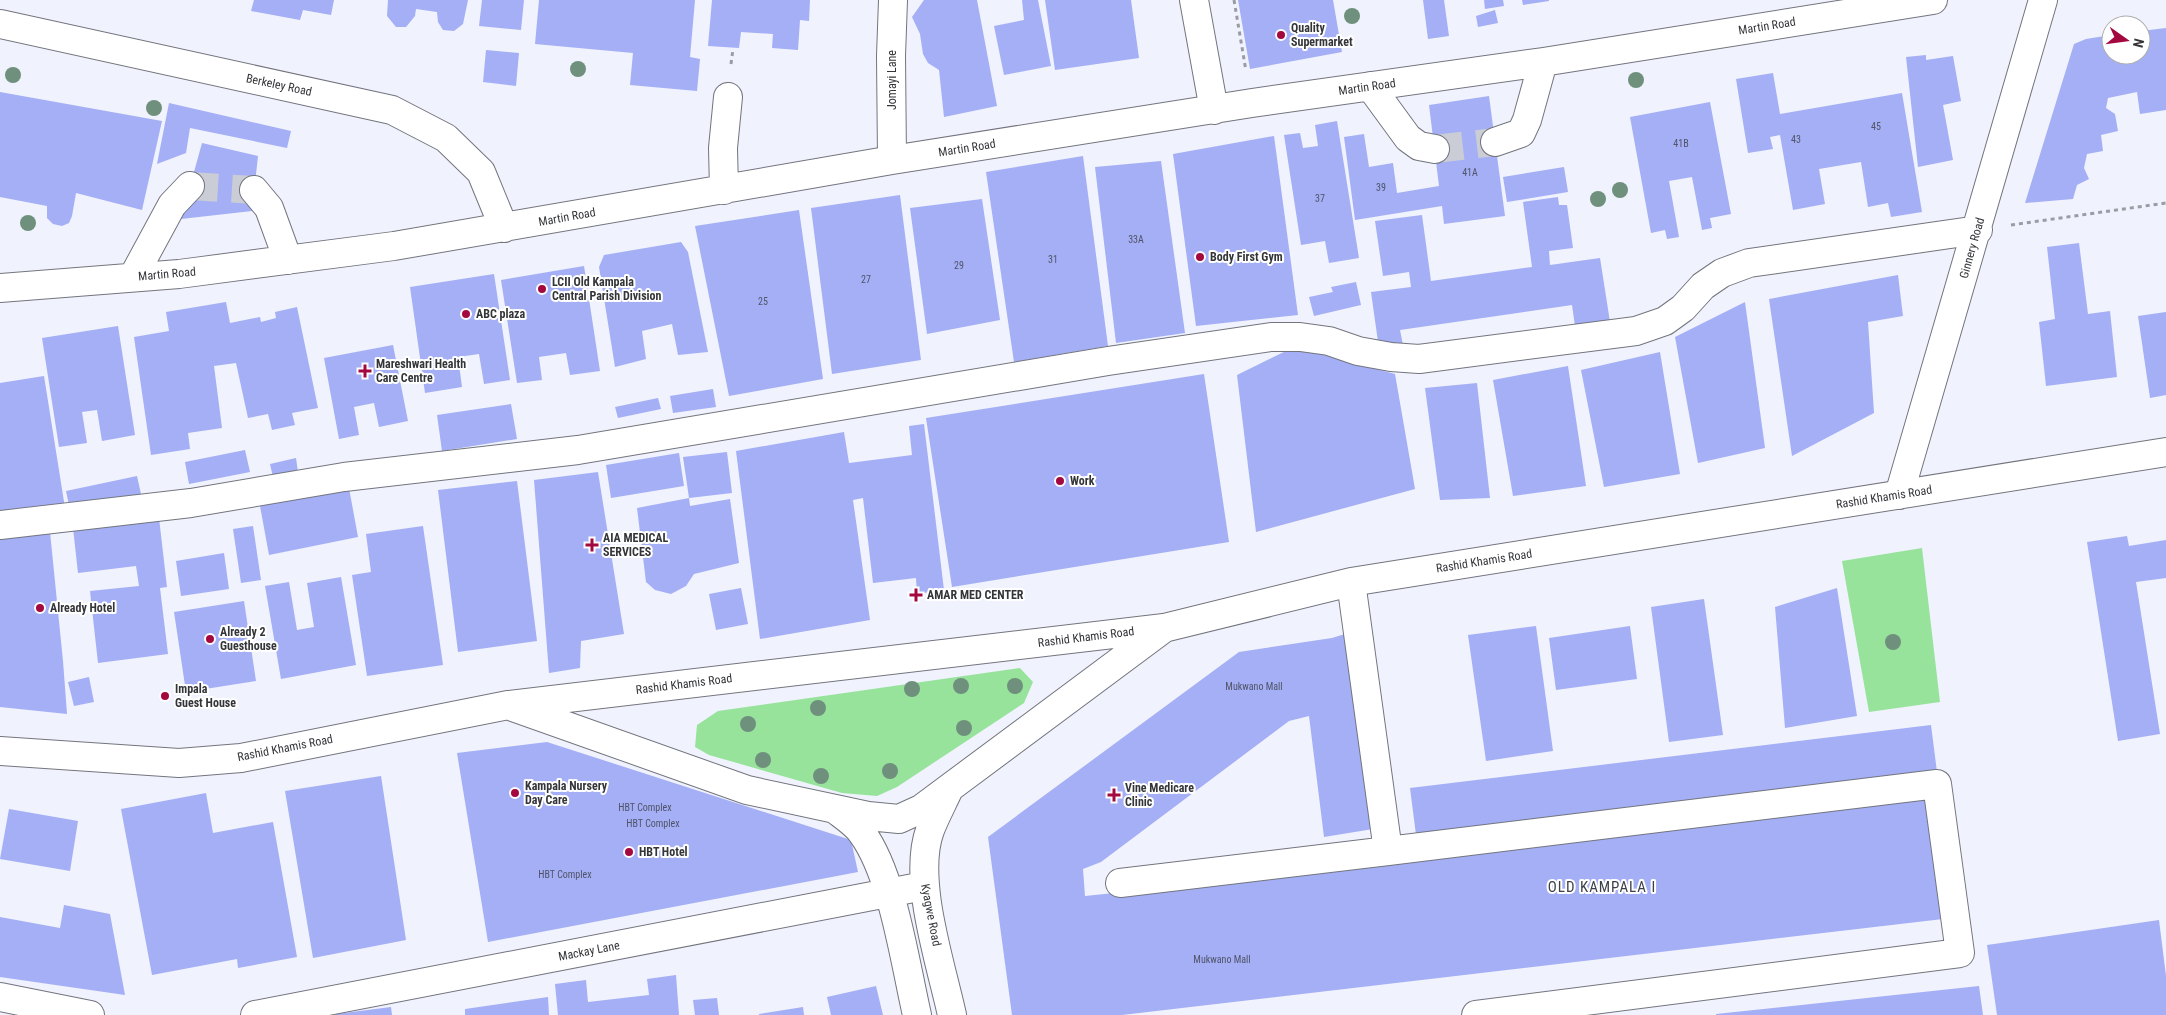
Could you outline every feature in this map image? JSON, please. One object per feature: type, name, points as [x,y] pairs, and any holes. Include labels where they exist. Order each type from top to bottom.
[{"type":"street","name":"Jomayi Lane","points":[[892,160],[891,56],[894,0]]},
{"type":"street","points":[[1194,0],[1214,110]]},
{"type":"street","name":"Martin Road","points":[[0,288],[179,274],[394,246],[892,160],[1252,103],[1543,62],[1932,0]]},
{"type":"street","name":"Ginnery Road","points":[[1899,495],[1978,230],[2043,0]]},
{"type":"street","name":"Berkeley Road","points":[[0,24],[392,110],[446,138],[481,172],[504,228]]},
{"type":"street","points":[[1495,142],[1521,132],[1527,120],[1543,62]]},
{"type":"street","points":[[1370,86],[1408,138],[1419,146],[1435,149]]},
{"type":"street","points":[[724,190],[723,148],[728,97]]},
{"type":"street","points":[[133,277],[172,205],[190,186]]},
{"type":"street","points":[[254,190],[269,208],[288,260]]},
{"type":"street","points":[[0,525],[191,503],[344,477],[578,450],[1108,361],[1271,337],[1300,336],[1329,341],[1358,351],[1391,358],[1419,359],[1636,331],[1665,322],[1683,308],[1704,286],[1722,273],[1749,263],[1978,230]]},
{"type":"street","name":"Rashid Khamis Road","points":[[0,751],[179,763],[241,758],[508,705],[1164,628],[1351,582],[2166,452]]},
{"type":"street","points":[[1351,582],[1388,851]]},
{"type":"street","points":[[508,705],[746,790],[832,806],[868,816],[899,819],[921,809],[1164,628]]},
{"type":"street","points":[[1120,883],[1937,784],[1960,953],[1476,1015]]},
{"type":"street","name":"Kyagwe Road","points":[[950,788],[930,831],[925,858],[924,886],[952,1015]]},
{"type":"street","points":[[832,806],[861,831],[874,852],[889,892],[917,1015]]},
{"type":"street","name":"Mackay Lane","points":[[255,1015],[924,886]]},
{"type":"street","points":[[0,997],[90,1015]]},
{"type":"path","points":[[1234,0],[1252,103]]},
{"type":"path","points":[[732,58],[733,49]]},
{"type":"path","points":[[1978,230],[2166,203]]},
{"type":"green space","points":[[1922,548],[1940,702],[1869,712],[1842,561]]},
{"type":"green space","points":[[1020,668],[1033,682],[1024,703],[897,787],[877,796],[842,793],[709,755],[695,747],[697,725],[718,711]]},
{"type":"building","points":[[254,0],[334,0],[331,15],[303,10],[300,20],[251,11]]},
{"type":"building","points":[[388,0],[468,0],[463,24],[454,31],[443,30],[438,22],[437,12],[416,9],[415,16],[406,27],[396,27],[387,16]]},
{"type":"building","points":[[482,0],[524,0],[521,30],[479,26]]},
{"type":"building","points":[[539,0],[695,0],[690,57],[700,59],[697,91],[630,85],[633,53],[535,44]]},
{"type":"building","points":[[712,0],[810,0],[809,21],[800,20],[798,50],[772,48],[773,34],[741,32],[739,48],[708,46]]},
{"type":"building","points":[[924,0],[977,0],[997,106],[944,117],[939,70],[928,63],[923,54],[920,34],[912,17]]},
{"type":"building","points":[[1022,0],[1038,0],[1051,66],[1004,75],[994,26],[1024,20]]},
{"type":"building","points":[[1045,0],[1131,0],[1139,58],[1055,70]]},
{"type":"building","points":[[1238,0],[1333,0],[1342,52],[1250,69]]},
{"type":"building","points":[[1423,0],[1444,0],[1449,36],[1428,39]]},
{"type":"building","points":[[1484,0],[1503,0],[1504,6],[1485,9]]},
{"type":"building","points":[[1522,0],[1549,0],[1549,1],[1523,5]]},
{"type":"building","points":[[1495,10],[1498,23],[1478,27],[1476,16]]},
{"type":"building","points":[[2166,28],[2166,110],[2140,114],[2137,92],[2108,98],[2106,108],[2115,114],[2118,131],[2101,135],[2103,151],[2087,154],[2084,168],[2089,179],[2077,185],[2073,199],[2025,203],[2074,44],[2086,39],[2101,37],[2101,65],[2151,65],[2151,30]]},
{"type":"building","points":[[486,50],[519,53],[516,86],[483,82]]},
{"type":"building","points":[[1926,55],[1926,60],[1953,56],[1961,101],[1943,105],[1953,160],[1918,167],[1906,57]]},
{"type":"building","points":[[1773,73],[1780,114],[1902,93],[1922,212],[1891,217],[1888,203],[1868,207],[1861,162],[1819,169],[1825,204],[1793,210],[1780,135],[1770,137],[1773,149],[1748,153],[1736,79]]},
{"type":"building","points":[[0,92],[162,121],[142,210],[76,193],[72,216],[69,223],[62,226],[53,224],[47,218],[47,206],[0,197]]},
{"type":"building","points":[[1489,96],[1505,216],[1444,224],[1442,206],[1355,220],[1344,137],[1364,134],[1369,167],[1393,163],[1397,193],[1439,186],[1429,105]]},
{"type":"building","points":[[1710,102],[1731,214],[1710,218],[1712,228],[1702,230],[1692,177],[1669,181],[1679,237],[1667,239],[1665,230],[1651,233],[1630,117]]},
{"type":"building","points":[[169,103],[291,131],[287,148],[190,128],[186,153],[157,164]]},
{"type":"building","points":[[1337,121],[1359,258],[1329,263],[1325,241],[1301,245],[1284,135],[1300,133],[1303,148],[1318,146],[1315,125]]},
{"type":"building","points":[[1274,136],[1298,315],[1196,326],[1173,154]]},
{"type":"building","points":[[202,143],[258,156],[252,211],[181,219]]},
{"type":"building","points":[[1083,156],[1108,346],[1014,362],[986,172]]},
{"type":"building","points":[[1161,161],[1185,333],[1116,343],[1095,167]]},
{"type":"building","points":[[1564,167],[1568,192],[1507,202],[1503,177]]},
{"type":"building","points":[[900,195],[921,360],[832,374],[811,208]]},
{"type":"building","points":[[1558,197],[1559,205],[1567,205],[1573,248],[1549,251],[1550,265],[1600,258],[1610,322],[1575,326],[1572,305],[1400,330],[1403,345],[1379,349],[1371,292],[1411,287],[1409,272],[1383,276],[1375,221],[1422,215],[1431,281],[1532,267],[1523,202]]},
{"type":"building","points":[[982,199],[1000,320],[927,334],[910,208]]},
{"type":"building","points":[[799,210],[823,379],[729,396],[695,226]]},
{"type":"building","points":[[681,242],[688,252],[708,352],[678,355],[672,324],[642,331],[646,359],[615,367],[599,267],[604,255]]},
{"type":"building","points":[[2079,243],[2088,314],[2110,311],[2117,377],[2046,386],[2039,322],[2055,319],[2047,247]]},
{"type":"building","points":[[584,266],[600,371],[570,375],[566,353],[539,357],[542,380],[517,383],[501,280]]},
{"type":"building","points":[[494,274],[510,380],[484,384],[479,354],[458,357],[462,387],[425,393],[410,287]]},
{"type":"building","points":[[1898,275],[1903,316],[1868,322],[1874,413],[1792,456],[1769,299]]},
{"type":"building","points":[[1356,282],[1361,305],[1314,316],[1309,297],[1333,292],[1331,287]]},
{"type":"building","points":[[226,302],[230,323],[260,317],[261,322],[276,318],[275,312],[297,307],[318,408],[292,413],[295,425],[272,430],[268,414],[248,418],[236,363],[214,366],[222,428],[188,433],[190,449],[151,455],[134,337],[169,331],[166,312]]},
{"type":"building","points":[[1745,302],[1765,448],[1698,463],[1675,337]]},
{"type":"building","points":[[2166,312],[2166,395],[2150,398],[2138,316]]},
{"type":"building","points":[[118,326],[135,435],[102,441],[97,410],[82,412],[87,443],[59,447],[42,338]]},
{"type":"building","points":[[393,345],[408,421],[379,427],[374,403],[354,407],[359,435],[339,439],[324,358]]},
{"type":"building","points":[[1294,347],[1395,374],[1415,489],[1256,532],[1237,375]]},
{"type":"building","points":[[1660,352],[1680,474],[1604,487],[1581,370]]},
{"type":"building","points":[[1568,366],[1586,486],[1513,496],[1493,380]]},
{"type":"building","points":[[1204,374],[1229,542],[952,587],[926,418]]},
{"type":"building","points":[[44,376],[65,508],[0,519],[0,383]]},
{"type":"building","points":[[1477,383],[1490,498],[1440,500],[1425,388]]},
{"type":"building","points":[[713,389],[716,407],[673,413],[670,396]]},
{"type":"building","points":[[658,398],[661,409],[618,418],[615,407]]},
{"type":"building","points":[[511,404],[517,439],[442,451],[437,415]]},
{"type":"building","points":[[924,424],[944,590],[917,594],[916,578],[873,583],[863,498],[853,500],[870,620],[760,639],[736,451],[844,432],[849,463],[912,455],[909,426]]},
{"type":"building","points":[[245,450],[250,472],[189,484],[185,462]]},
{"type":"building","points":[[727,452],[732,493],[689,498],[683,457]]},
{"type":"building","points":[[679,453],[684,486],[611,498],[606,465]]},
{"type":"building","points":[[296,458],[298,472],[273,477],[270,464]]},
{"type":"building","points":[[598,472],[624,634],[581,641],[580,668],[549,673],[534,480]]},
{"type":"building","points":[[137,476],[141,494],[70,510],[66,491]]},
{"type":"building","points":[[517,481],[537,641],[458,652],[438,490]]},
{"type":"building","points":[[349,488],[358,537],[269,555],[260,506]]},
{"type":"building","points":[[689,498],[690,506],[730,499],[739,563],[694,574],[686,586],[671,594],[655,590],[646,582],[637,508]]},
{"type":"building","points":[[159,518],[167,587],[160,588],[168,654],[98,663],[90,591],[139,586],[136,566],[78,573],[73,528]]},
{"type":"building","points":[[253,526],[261,580],[241,583],[233,529]]},
{"type":"building","points":[[423,526],[443,665],[367,676],[352,575],[371,572],[366,534]]},
{"type":"building","points":[[50,532],[67,714],[0,707],[0,538]]},
{"type":"building","points":[[2127,536],[2129,546],[2166,540],[2166,578],[2136,582],[2160,734],[2118,741],[2087,542]]},
{"type":"building","points":[[224,553],[229,589],[181,596],[176,561]]},
{"type":"building","points":[[341,577],[356,665],[281,679],[265,586],[289,582],[297,630],[314,627],[307,583]]},
{"type":"building","points":[[741,588],[748,624],[716,630],[709,594]]},
{"type":"building","points":[[1837,588],[1857,716],[1785,728],[1775,607]]},
{"type":"building","points":[[1704,599],[1723,735],[1669,742],[1651,607]]},
{"type":"building","points":[[244,601],[256,681],[186,692],[174,612]]},
{"type":"building","points":[[1536,626],[1553,751],[1486,761],[1468,635]]},
{"type":"building","points":[[1630,626],[1637,679],[1556,690],[1549,638]]},
{"type":"building","name":"Mukwano Mall","points":[[1345,634],[1373,829],[1324,837],[1309,716],[1289,721],[1101,862],[1083,869],[1085,896],[1377,866],[1926,794],[1943,919],[1122,1015],[1012,1015],[988,837],[1239,652],[1332,638]]},
{"type":"building","points":[[89,677],[94,702],[74,706],[68,682]]},
{"type":"building","points":[[1931,725],[1937,772],[1416,835],[1410,788]]},
{"type":"building","name":"HBT Complex","points":[[547,742],[851,840],[858,872],[488,942],[457,753]]},
{"type":"building","points":[[381,776],[406,940],[313,958],[285,791]]},
{"type":"building","points":[[206,793],[213,833],[273,822],[297,957],[238,968],[237,959],[152,975],[121,809]]},
{"type":"building","points":[[9,809],[78,821],[70,871],[0,859]]},
{"type":"building","points":[[64,905],[110,914],[125,995],[0,977],[0,917],[60,928]]},
{"type":"building","points":[[2159,920],[2166,976],[2166,1015],[1997,1015],[1987,945]]},
{"type":"building","points":[[676,975],[679,1015],[558,1015],[555,984],[586,980],[588,1002],[649,995],[647,979]]},
{"type":"building","points":[[876,986],[883,1015],[831,1015],[827,997]]},
{"type":"building","points":[[1979,986],[1983,1015],[1716,1015],[1716,1014]]},
{"type":"building","points":[[548,997],[549,1015],[465,1015],[465,1009]]},
{"type":"building","points":[[717,998],[719,1015],[695,1015],[693,1000]]},
{"type":"building","points":[[391,1007],[392,1015],[336,1015],[336,1014]]},
{"type":"building","points":[[803,1007],[804,1015],[759,1015],[759,1014]]},
{"type":"tunnel","points":[[1435,149],[1495,142]]},
{"type":"tunnel","points":[[190,186],[254,190]]},
{"type":"place","name":"Quality Supermarket","points":[[1281,35]]},
{"type":"place","name":"Body First Gym","points":[[1200,257]]},
{"type":"place","name":"LCII Old Kampala Central Parish Division","points":[[542,289]]},
{"type":"place","name":"ABC plaza","points":[[466,314]]},
{"type":"place","name":"Mareshwari Health Care Centre","points":[[365,371]]},
{"type":"place","name":"Work","points":[[1060,481]]},
{"type":"place","name":"AIA MEDICAL SERVICES","points":[[592,545]]},
{"type":"place","name":"AMAR MED CENTER","points":[[916,595]]},
{"type":"place","name":"Already Hotel","points":[[40,608]]},
{"type":"place","name":"Already 2 Guesthouse","points":[[210,639]]},
{"type":"place","name":"Impala Guest House","points":[[165,696]]},
{"type":"place","name":"Kampala Nursery Day Care","points":[[515,793]]},
{"type":"place","name":"Vine Medicare Clinic","points":[[1114,795]]},
{"type":"place","name":"HBT Hotel","points":[[629,852]]},
{"type":"district","name":"OLD KAMPALA I","points":[[1602,887]]}]
